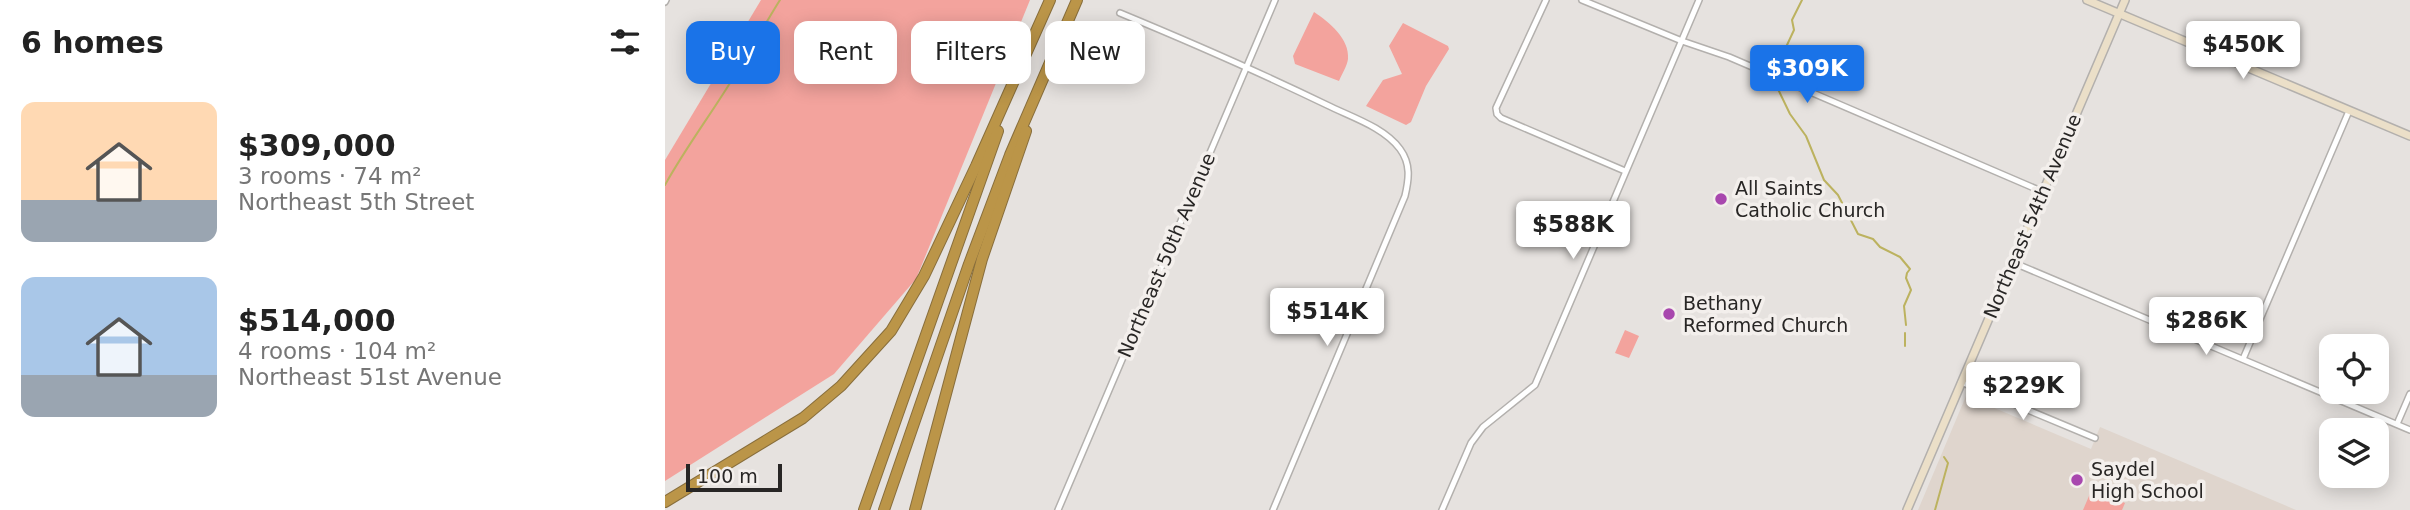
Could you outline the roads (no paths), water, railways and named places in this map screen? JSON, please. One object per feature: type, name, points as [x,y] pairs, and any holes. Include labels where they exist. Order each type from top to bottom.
[{"type":"highway","points":[[1031,43],[1050,0]]},
{"type":"highway","points":[[1068,21],[1077,0]]},
{"type":"highway","points":[[884,510],[969,264],[1045,72]]},
{"type":"highway","points":[[915,510],[982,259],[1045,72]]},
{"type":"highway","points":[[665,502],[803,418],[841,386],[891,331],[924,276],[1013,84]]},
{"type":"highway","points":[[864,510],[1015,84]]},
{"type":"main road","points":[[2087,0],[2410,136]]},
{"type":"main road","name":"Northeast 54th Avenue","points":[[1907,510],[2125,0]]},
{"type":"street","name":"Northeast 50th Avenue","points":[[1058,510],[1275,0]]},
{"type":"street","points":[[1546,0],[1496,108],[1497,114],[1625,171]]},
{"type":"street","points":[[1582,0],[1729,57],[2042,191]]},
{"type":"street","points":[[1442,510],[1471,443],[1483,427],[1535,385],[1699,0]]},
{"type":"street","points":[[1120,13],[1247,66],[1369,125],[1392,140],[1409,168],[1405,195],[1273,510]]},
{"type":"street","points":[[2243,359],[2349,111]]},
{"type":"street","points":[[2012,262],[2410,430]]},
{"type":"street","points":[[1961,382],[2095,438]]},
{"type":"street","points":[[2397,424],[2410,394]]},
{"type":"waterway","points":[[665,185],[780,0]]},
{"type":"waterway","points":[[1779,72],[1780,60],[1794,30],[1792,20],[1802,0]]},
{"type":"waterway","points":[[1778,83],[1777,87],[1790,114],[1806,136],[1824,180],[1838,195],[1858,234],[1873,239],[1880,247],[1900,257],[1910,269],[1906,278],[1911,290],[1904,306],[1906,325]]},
{"type":"waterway","points":[[1905,333],[1905,346]]},
{"type":"waterway","points":[[1935,510],[1948,463],[1944,457]]},
{"type":"place","name":"All Saints Catholic Church","points":[[1721,199]]},
{"type":"place","name":"Bethany Reformed Church","points":[[1669,314]]},
{"type":"place","name":"Saydel High School","points":[[2077,480]]}]
